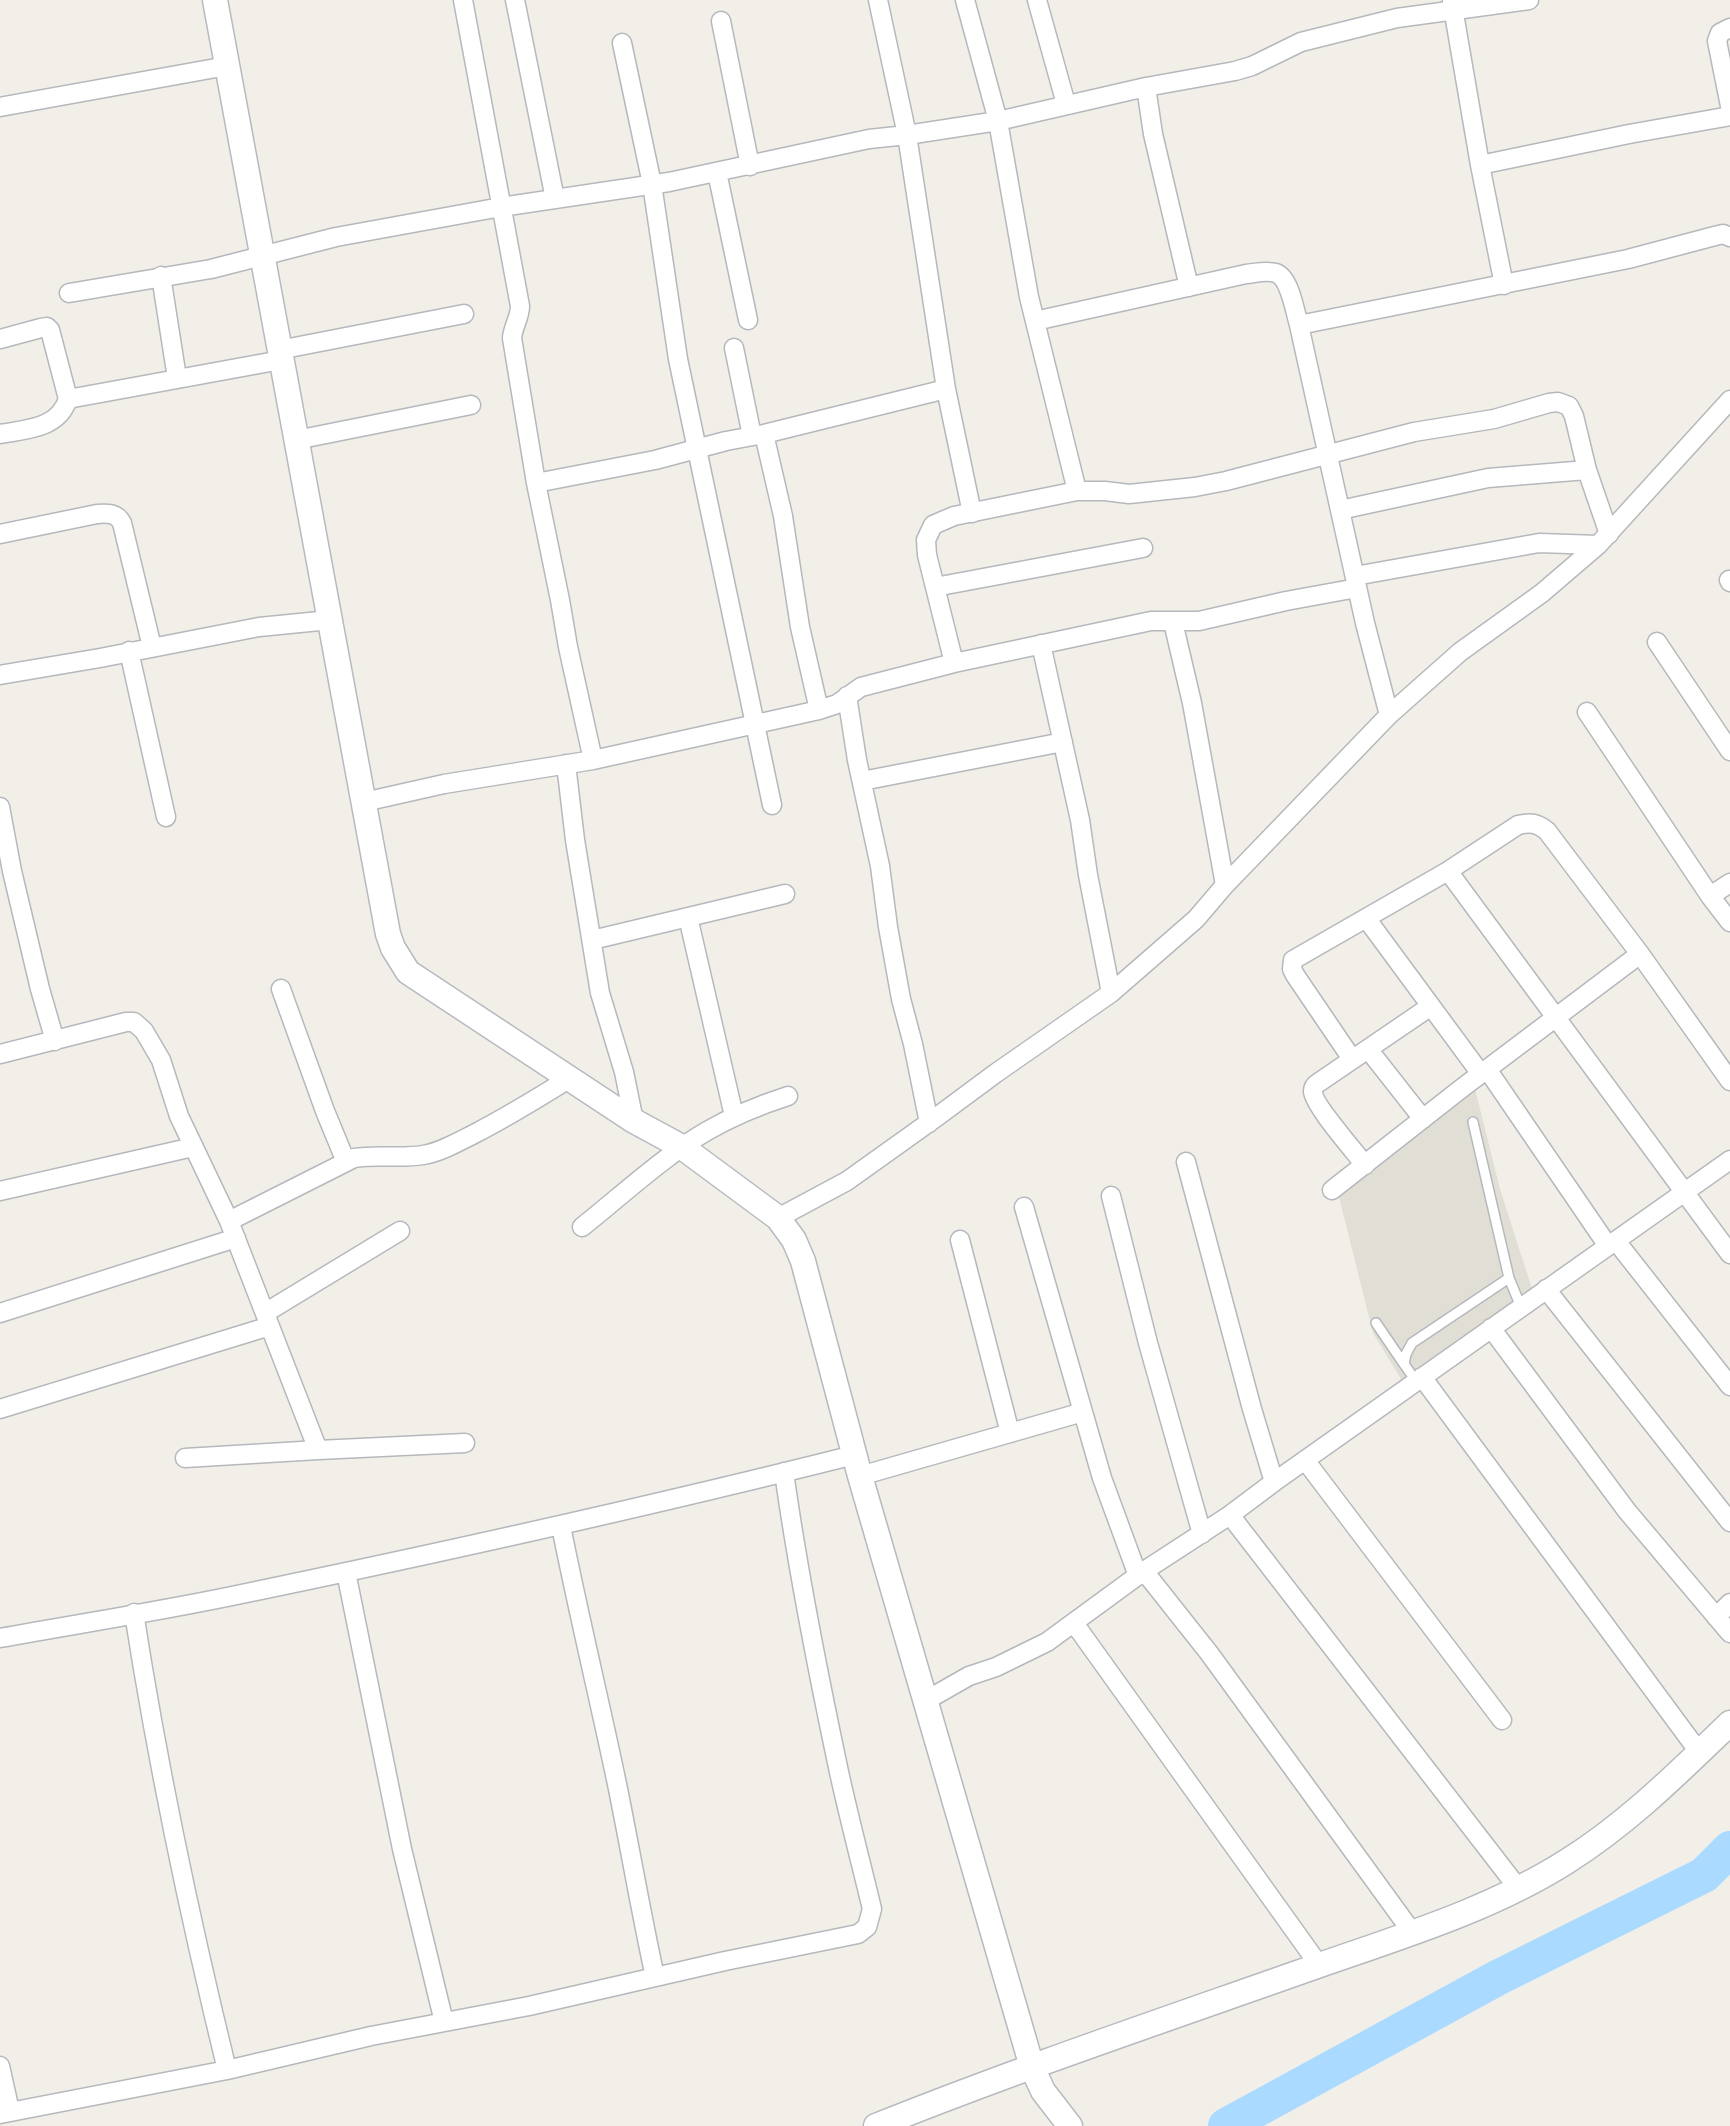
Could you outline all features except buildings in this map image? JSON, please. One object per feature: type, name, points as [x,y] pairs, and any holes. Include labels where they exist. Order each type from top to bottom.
[{"type":"street","points":[[215,0],[363,802],[388,934],[393,948],[408,972],[634,1121],[682,1147],[778,1218],[794,1240],[803,1261],[857,1466],[1032,2067],[1043,2091],[1070,2126]]},
{"type":"street","points":[[463,0],[520,306],[512,332],[513,347],[536,483],[593,760]]},
{"type":"street","points":[[515,0],[555,199]]},
{"type":"street","points":[[878,0],[907,135],[946,388],[972,513]]},
{"type":"street","points":[[965,0],[998,121],[1029,297],[1077,491]]},
{"type":"street","points":[[1037,0],[1066,104]]},
{"type":"street","points":[[69,293],[211,268],[336,237],[750,166],[869,139],[998,121],[1146,87],[1235,71],[1252,66],[1301,42],[1397,18],[1453,6],[1529,0]]},
{"type":"street","points":[[1453,6],[1480,165],[1504,285]]},
{"type":"street","points":[[721,21],[750,166]]},
{"type":"street","points":[[1730,28],[1720,33],[1717,40],[1730,106]]},
{"type":"street","points":[[622,43],[652,184],[674,336],[695,448],[772,805]]},
{"type":"street","points":[[0,107],[227,66]]},
{"type":"street","points":[[1146,87],[1153,135],[1189,287]]},
{"type":"street","points":[[1480,165],[1730,116]]},
{"type":"street","points":[[717,172],[748,320]]},
{"type":"street","points":[[1299,325],[1628,259],[1723,234],[1730,237]]},
{"type":"street","points":[[1035,321],[1246,274],[1274,272],[1281,276],[1287,284],[1299,325],[1356,582],[1389,716]]},
{"type":"street","points":[[161,276],[177,378]]},
{"type":"street","points":[[68,399],[177,378],[464,314]]},
{"type":"street","points":[[0,339],[46,327],[50,330],[68,399],[58,417],[47,424],[0,434]]},
{"type":"street","points":[[734,348],[783,516],[800,627],[819,710]]},
{"type":"street","points":[[536,483],[655,460],[695,448],[758,435],[946,388]]},
{"type":"street","points":[[778,1218],[847,1181],[1111,993],[1196,919],[1225,885],[1389,716],[1460,652],[1542,593],[1603,539],[1730,400]]},
{"type":"street","points":[[954,663],[927,555],[926,540],[933,525],[941,520],[1077,491],[1129,494],[1195,487],[1414,432],[1494,419],[1558,402],[1569,406],[1574,416],[1603,539]]},
{"type":"street","points":[[296,440],[471,405]]},
{"type":"street","points":[[1341,510],[1488,478],[1587,470]]},
{"type":"street","points":[[0,534],[97,514],[115,515],[122,523],[152,647]]},
{"type":"street","points":[[363,802],[444,784],[593,760],[829,708],[861,687],[1041,644],[1151,621],[1199,621],[1356,582],[1539,543],[1603,539]]},
{"type":"street","points":[[935,587],[1143,548]]},
{"type":"street","points":[[0,675],[259,627],[330,620]]},
{"type":"street","points":[[1173,622],[1192,703],[1225,885]]},
{"type":"street","points":[[1657,642],[1730,751]]},
{"type":"street","points":[[1041,644],[1080,820],[1088,875],[1111,993]]},
{"type":"street","points":[[129,651],[166,817]]},
{"type":"street","points":[[848,696],[862,781],[880,866],[901,999],[929,1123]]},
{"type":"street","points":[[1587,712],[1710,896],[1730,922]]},
{"type":"street","points":[[862,781],[1063,742]]},
{"type":"street","points":[[566,764],[575,840],[600,993],[629,1092],[634,1121]]},
{"type":"street","points":[[0,807],[12,871],[55,1041]]},
{"type":"street","points":[[1352,1059],[1295,975],[1292,964],[1297,957],[1448,871],[1518,825],[1538,823],[1547,831],[1640,954],[1730,1081]]},
{"type":"street","points":[[1448,871],[1730,1254]]},
{"type":"street","points":[[1710,896],[1730,883]]},
{"type":"street","points":[[592,940],[785,894]]},
{"type":"street","points":[[688,917],[734,1116]]},
{"type":"street","points":[[1366,918],[1612,1243],[1730,1386]]},
{"type":"street","points":[[1332,1190],[1484,1071],[1640,954]]},
{"type":"street","points":[[281,989],[346,1162]]},
{"type":"street","points":[[1365,1165],[1318,1104],[1313,1092],[1317,1083],[1431,1006]]},
{"type":"street","points":[[0,1054],[126,1022],[138,1025],[151,1040],[161,1060],[179,1116],[232,1229],[318,1450]]},
{"type":"street","points":[[1368,1049],[1423,1119]]},
{"type":"street","points":[[0,1313],[232,1229],[346,1162],[372,1155],[402,1157],[424,1155],[444,1149],[525,1106],[570,1078]]},
{"type":"street","points":[[582,1227],[682,1147],[705,1132],[734,1116],[788,1096]]},
{"type":"street","points":[[0,1191],[193,1147]]},
{"type":"street","points":[[925,1701],[969,1676],[996,1667],[1047,1642],[1730,1160]]},
{"type":"street","points":[[1186,1162],[1249,1398],[1274,1482]]},
{"type":"street","points":[[1111,1197],[1148,1343],[1202,1534]]},
{"type":"street","points":[[1024,1207],[1102,1478],[1141,1574],[1209,1653],[1412,1932]]},
{"type":"street","points":[[0,1409],[267,1320],[400,1231]]},
{"type":"street","points":[[960,1240],[1010,1434]]},
{"type":"street","points":[[1546,1289],[1730,1522]]},
{"type":"street","points":[[1491,1328],[1627,1511],[1730,1633]]},
{"type":"street","points":[[1419,1379],[1699,1752]]},
{"type":"street","points":[[0,1638],[346,1572],[561,1526],[784,1472],[857,1466],[1010,1434],[1083,1412]]},
{"type":"street","points":[[185,1458],[465,1443]]},
{"type":"street","points":[[1305,1460],[1502,1720]]},
{"type":"street","points":[[0,2066],[5,2112],[227,2070],[371,2036],[529,2006],[725,1961],[852,1937],[867,1927],[872,1909],[839,1774],[797,1563],[784,1472]]},
{"type":"street","points":[[1230,1515],[1518,1888]]},
{"type":"street","points":[[561,1526],[655,1977]]},
{"type":"street","points":[[346,1572],[402,1849],[444,2022]]},
{"type":"street","points":[[1716,1617],[1730,1603]]},
{"type":"street","points":[[134,1614],[151,1720],[201,1965],[227,2070]]},
{"type":"street","points":[[1074,1623],[1319,1965]]},
{"type":"street","points":[[876,2126],[1032,2067],[1412,1932],[1500,1898],[1565,1863],[1612,1830],[1730,1723]]},
{"type":"lane","points":[[1473,1122],[1509,1278],[1521,1307]]},
{"type":"lane","points":[[1404,1364],[1412,1343],[1509,1278]]},
{"type":"lane","points":[[1376,1323],[1404,1364],[1419,1379]]},
{"type":"shaded area","points":[[1475,1089],[1500,1189],[1533,1292],[1404,1384],[1373,1333],[1339,1197]]},
{"type":"waterway","points":[[1226,2126],[1499,1977],[1704,1875],[1730,1849]]}]
